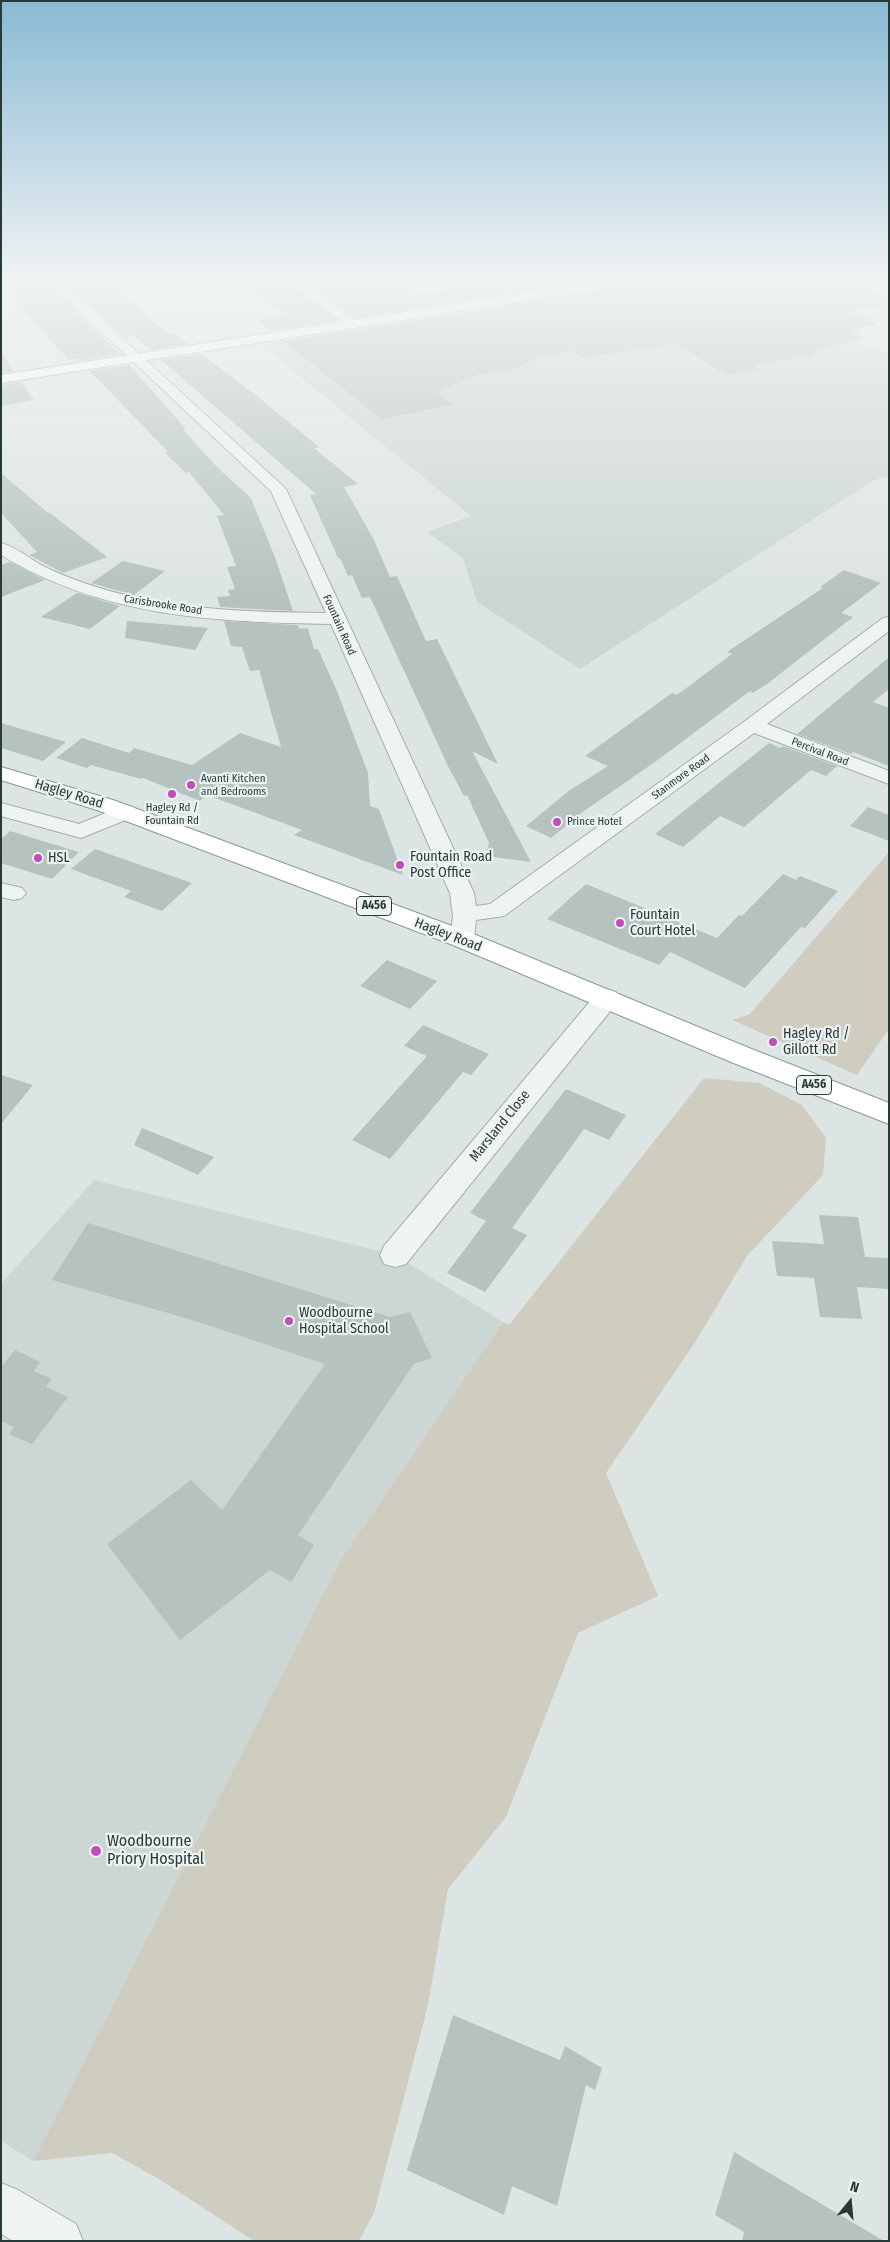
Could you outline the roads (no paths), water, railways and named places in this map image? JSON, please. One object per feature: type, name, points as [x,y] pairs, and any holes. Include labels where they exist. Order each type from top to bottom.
[{"type":"main road","name":"Hagley Road","points":[[1,773],[125,812],[462,939],[740,1055],[889,1114]]},
{"type":"street","name":"Fountain Road","points":[[164,385],[278,489],[462,893],[466,914],[462,939]]},
{"type":"street","name":"Carisbrooke Road","points":[[1,548],[23,563],[64,581],[108,596],[165,608],[265,617],[336,619]]},
{"type":"street","name":"Stanmore Road","points":[[466,914],[496,911],[752,725],[889,622]]},
{"type":"street","name":"Percival Road","points":[[752,725],[889,778]]},
{"type":"street","points":[[3,812],[81,831],[125,812]]},
{"type":"street","name":"Marsland Close","points":[[395,1255],[607,998]]},
{"type":"street","points":[[1,2207],[59,2241]]},
{"type":"place","name":"Avanti Kitchen and Bedrooms","points":[[191,785]]},
{"type":"place","name":"Hagley Rd / Fountain Rd","points":[[172,794]]},
{"type":"place","name":"Prince Hotel","points":[[557,822]]},
{"type":"place","name":"HSL","points":[[38,858]]},
{"type":"place","name":"Fountain Road Post Office","points":[[400,865]]},
{"type":"place","name":"Fountain Court Hotel","points":[[620,923]]},
{"type":"place","name":"Hagley Rd / Gillott Rd","points":[[773,1042]]},
{"type":"place","name":"Woodbourne Hospital School","points":[[289,1321]]},
{"type":"place","name":"Woodbourne Priory Hospital","points":[[96,1851]]}]
